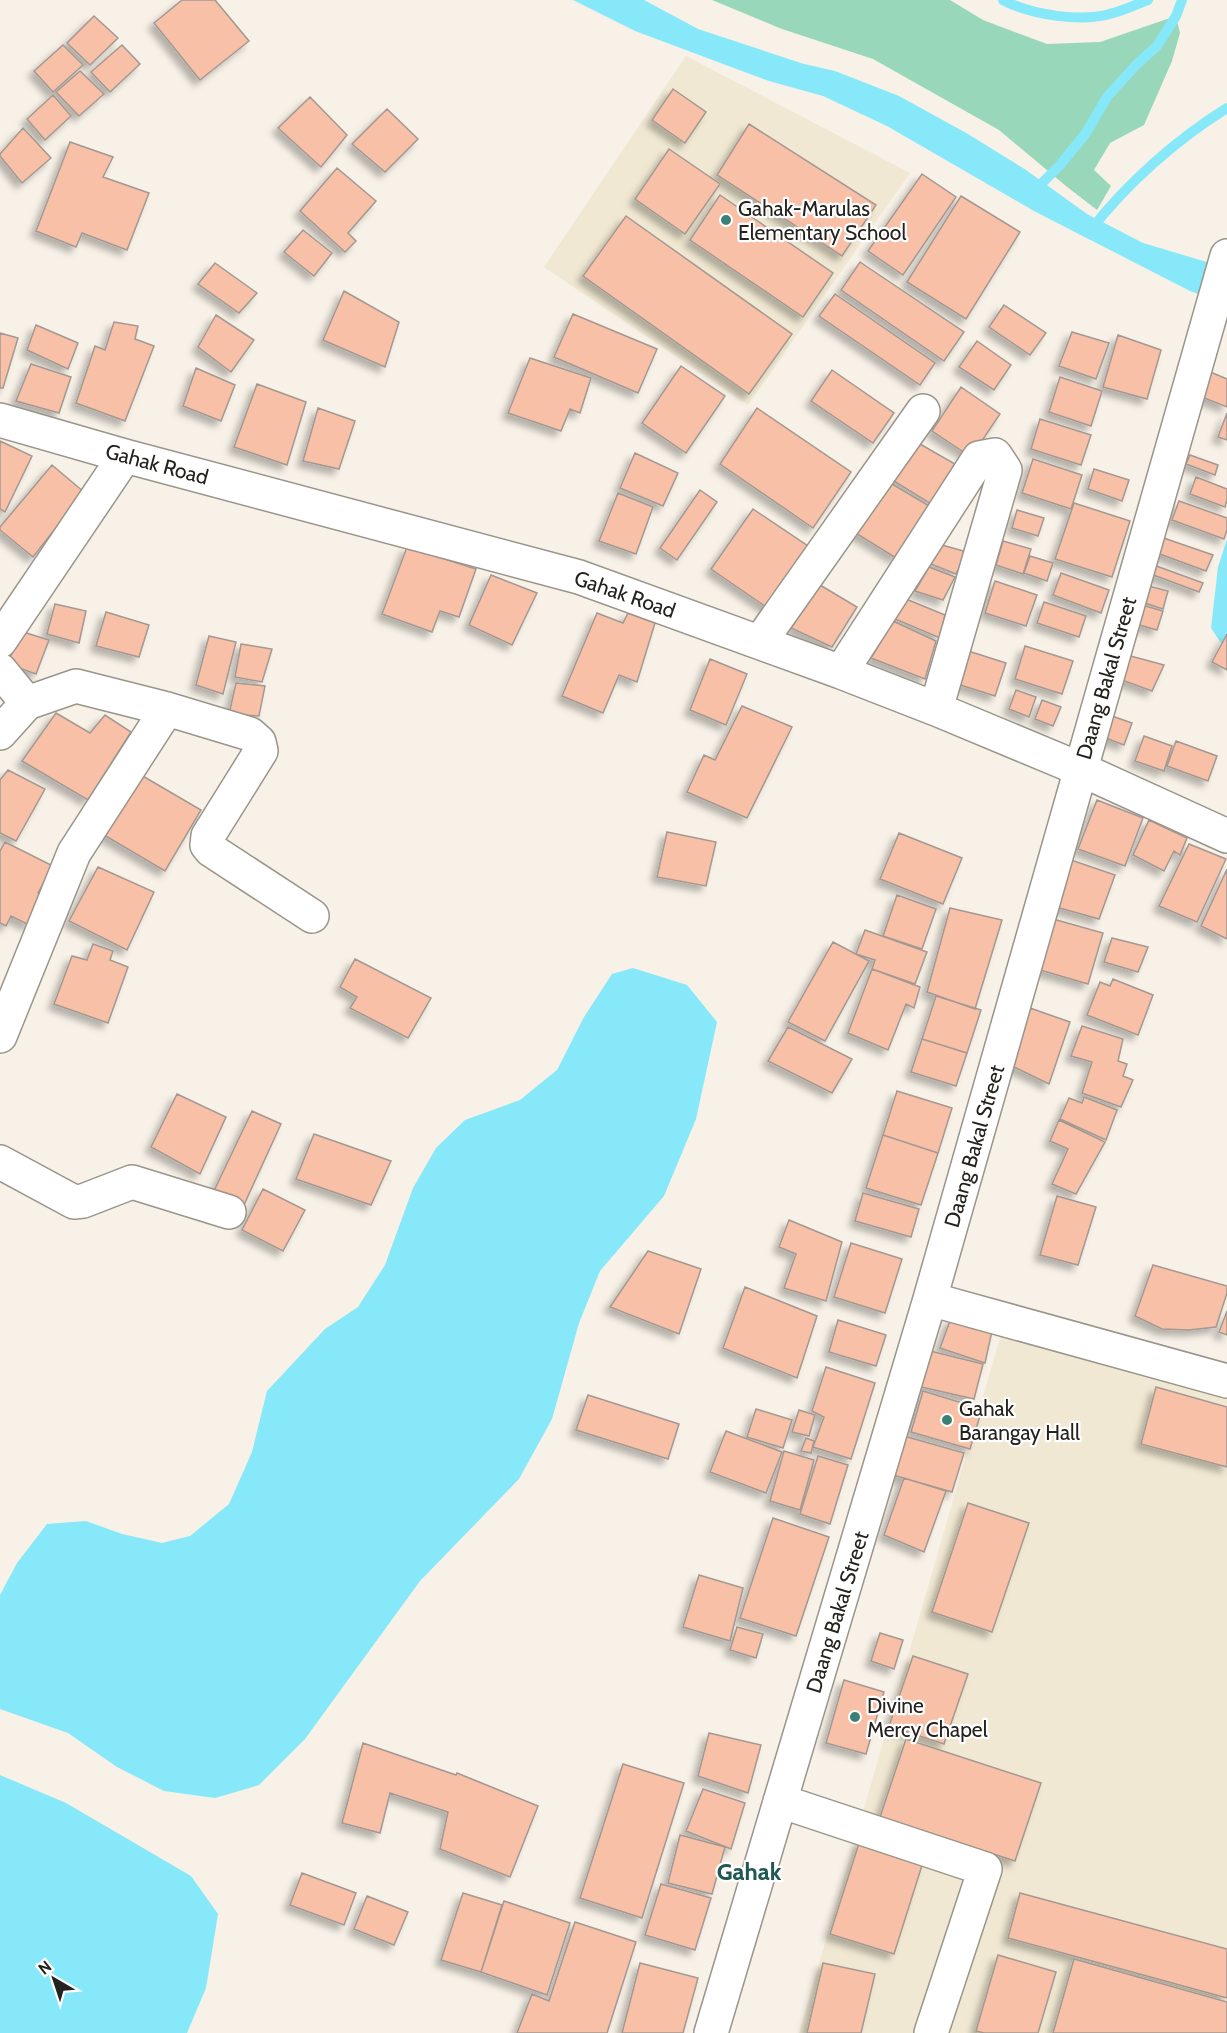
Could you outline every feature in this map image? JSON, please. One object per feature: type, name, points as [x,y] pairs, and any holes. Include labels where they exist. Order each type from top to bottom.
[{"type":"street","name":"Daang Bakal Street","points":[[711,2033],[930,1299],[1226,258]]},
{"type":"street","points":[[760,642],[923,411]]},
{"type":"street","name":"Gahak Road","points":[[0,420],[125,456],[579,577],[841,672],[1080,769],[1227,836]]},
{"type":"street","points":[[841,672],[979,458],[995,455],[1005,470],[936,710]]},
{"type":"street","points":[[0,641],[125,456]]},
{"type":"street","points":[[0,670],[27,703]]},
{"type":"street","points":[[0,733],[27,703],[76,686],[167,709],[250,734],[258,742],[261,752],[208,836],[207,845],[211,850],[312,916]]},
{"type":"street","points":[[1,1030],[74,853],[167,709]]},
{"type":"street","points":[[0,1162],[74,1202],[83,1201],[132,1182],[229,1212]]},
{"type":"street","points":[[930,1299],[1227,1381]]},
{"type":"street","points":[[780,1801],[985,1869],[931,2033]]},
{"type":"shaded area","name":"Gahak-Marulas Elementary School","points":[[686,56],[910,173],[748,405],[544,267]]},
{"type":"shaded area","points":[[1002,1331],[1227,1398],[1227,2033],[799,2033]]},
{"type":"green space","points":[[712,0],[950,0],[983,20],[1047,44],[1100,42],[1176,16],[1180,33],[1172,61],[1144,125],[1110,143],[1094,170],[1111,186],[1097,210],[999,130],[873,59],[782,29]]},
{"type":"water","points":[[573,0],[644,0],[698,29],[804,64],[835,71],[899,96],[968,134],[1026,170],[1087,214],[1143,243],[1227,268],[1227,304],[1190,291],[1034,211],[887,126],[823,96],[769,81],[635,31]]},
{"type":"water","points":[[1227,539],[1227,652],[1211,628],[1218,567]]},
{"type":"water","points":[[633,968],[687,985],[717,1022],[696,1119],[664,1196],[600,1271],[579,1323],[552,1419],[519,1479],[420,1581],[305,1739],[259,1785],[215,1798],[164,1791],[117,1767],[68,1733],[0,1709],[0,1595],[17,1563],[47,1524],[86,1521],[122,1534],[162,1543],[190,1536],[229,1504],[252,1452],[267,1391],[325,1329],[358,1307],[385,1265],[413,1188],[436,1148],[465,1120],[520,1100],[557,1070],[584,1017],[612,974]]},
{"type":"water","points":[[0,1775],[66,1803],[191,1876],[218,1914],[206,1988],[187,2033],[0,2033]]},
{"type":"building","points":[[182,0],[215,0],[249,41],[200,80],[154,23]]},
{"type":"building","points":[[94,16],[118,38],[90,65],[67,43]]},
{"type":"building","points":[[63,45],[83,65],[53,92],[34,71]]},
{"type":"building","points":[[122,45],[140,64],[110,92],[91,72]]},
{"type":"building","points":[[80,71],[104,94],[79,116],[56,92]]},
{"type":"building","points":[[673,89],[706,112],[685,143],[652,120]]},
{"type":"building","points":[[53,95],[71,116],[45,140],[27,119]]},
{"type":"building","points":[[310,97],[347,135],[321,167],[278,128]]},
{"type":"building","points":[[387,109],[418,139],[385,172],[352,144]]},
{"type":"building","points":[[749,124],[876,205],[842,256],[717,175]]},
{"type":"building","points":[[23,128],[51,158],[22,183],[0,154]]},
{"type":"building","points":[[70,142],[113,157],[103,177],[149,193],[127,250],[82,233],[76,247],[36,231]]},
{"type":"building","points":[[669,149],[720,184],[685,234],[635,199]]},
{"type":"building","points":[[337,168],[376,201],[348,233],[356,241],[345,252],[300,211]]},
{"type":"building","points":[[922,174],[956,197],[903,275],[868,251]]},
{"type":"building","points":[[720,195],[833,273],[803,317],[690,240]]},
{"type":"building","points":[[961,196],[1020,232],[966,319],[907,282]]},
{"type":"building","points":[[626,216],[792,334],[749,394],[583,276]]},
{"type":"building","points":[[303,230],[332,253],[314,276],[284,252]]},
{"type":"building","points":[[860,262],[964,332],[944,361],[841,290]]},
{"type":"building","points":[[215,263],[257,293],[239,313],[198,284]]},
{"type":"building","points":[[344,291],[399,322],[385,367],[323,340]]},
{"type":"building","points":[[835,294],[935,363],[920,385],[819,316]]},
{"type":"building","points":[[1004,305],[1046,333],[1030,355],[989,327]]},
{"type":"building","points":[[573,314],[657,349],[638,393],[554,357]]},
{"type":"building","points":[[216,315],[254,340],[231,372],[198,347]]},
{"type":"building","points":[[114,322],[138,326],[135,339],[154,346],[125,421],[76,403],[95,346],[105,350]]},
{"type":"building","points":[[36,325],[78,343],[68,369],[27,350]]},
{"type":"building","points":[[1072,332],[1109,343],[1096,379],[1059,366]]},
{"type":"building","points":[[0,333],[18,338],[3,388],[0,388]]},
{"type":"building","points":[[1118,335],[1161,350],[1147,399],[1103,387]]},
{"type":"building","points":[[977,341],[1011,365],[994,390],[959,367]]},
{"type":"building","points":[[530,358],[591,378],[580,413],[570,409],[561,431],[508,413]]},
{"type":"building","points":[[31,364],[71,377],[59,413],[16,401]]},
{"type":"building","points":[[681,366],[725,396],[686,453],[642,423]]},
{"type":"building","points":[[196,368],[235,385],[221,421],[183,406]]},
{"type":"building","points":[[1201,368],[1227,379],[1227,407],[1194,394]]},
{"type":"building","points":[[832,370],[894,413],[873,443],[811,401]]},
{"type":"building","points":[[1060,377],[1102,391],[1091,426],[1049,412]]},
{"type":"building","points":[[257,384],[306,402],[287,465],[234,447]]},
{"type":"building","points":[[961,387],[1000,414],[971,457],[932,431]]},
{"type":"building","points":[[318,408],[355,421],[339,469],[303,461]]},
{"type":"building","points":[[757,408],[851,472],[813,528],[720,464]]},
{"type":"building","points":[[1227,413],[1227,440],[1218,437]]},
{"type":"building","points":[[1040,419],[1091,435],[1081,465],[1031,449]]},
{"type":"building","points":[[913,440],[955,464],[931,504],[889,478]]},
{"type":"building","points":[[0,441],[32,456],[5,512],[0,509]]},
{"type":"building","points":[[635,453],[678,473],[663,506],[620,488]]},
{"type":"building","points":[[1190,455],[1218,465],[1215,475],[1186,464]]},
{"type":"building","points":[[1033,459],[1082,475],[1071,509],[1022,493]]},
{"type":"building","points":[[52,465],[84,492],[33,557],[0,530],[0,527]]},
{"type":"building","points":[[1094,469],[1129,480],[1122,501],[1088,489]]},
{"type":"building","points":[[1196,477],[1227,489],[1225,507],[1190,494]]},
{"type":"building","points":[[887,481],[931,507],[896,558],[854,532]]},
{"type":"building","points":[[700,490],[717,502],[677,560],[660,548]]},
{"type":"building","points":[[618,493],[653,507],[636,554],[599,541]]},
{"type":"building","points":[[1179,501],[1227,518],[1224,539],[1172,520]]},
{"type":"building","points":[[1074,503],[1130,521],[1112,577],[1055,559]]},
{"type":"building","points":[[753,509],[814,550],[772,611],[711,569]]},
{"type":"building","points":[[1017,510],[1044,518],[1038,536],[1012,528]]},
{"type":"building","points":[[1152,534],[1213,555],[1206,571],[1146,549]]},
{"type":"building","points":[[1003,541],[1031,549],[1023,574],[996,565]]},
{"type":"building","points":[[942,545],[967,552],[956,574],[931,564]]},
{"type":"building","points":[[407,547],[476,569],[459,617],[440,611],[432,632],[382,614]]},
{"type":"building","points":[[1030,556],[1053,563],[1047,581],[1024,573]]},
{"type":"building","points":[[1151,564],[1203,583],[1199,592],[1148,573]]},
{"type":"building","points":[[929,567],[955,577],[943,600],[915,591]]},
{"type":"building","points":[[1061,573],[1109,590],[1101,613],[1053,595]]},
{"type":"building","points":[[491,575],[537,593],[512,645],[469,625]]},
{"type":"building","points":[[995,581],[1037,595],[1026,626],[985,613]]},
{"type":"building","points":[[1141,584],[1168,591],[1163,609],[1136,600]]},
{"type":"building","points":[[820,585],[857,607],[832,647],[791,628]]},
{"type":"building","points":[[906,599],[945,615],[940,638],[895,619]]},
{"type":"building","points":[[1044,602],[1086,616],[1079,637],[1037,623]]},
{"type":"building","points":[[1135,603],[1163,611],[1157,630],[1129,622]]},
{"type":"building","points":[[55,604],[86,611],[79,643],[47,634]]},
{"type":"building","points":[[106,612],[149,625],[139,657],[96,646]]},
{"type":"building","points":[[597,613],[623,623],[628,613],[655,623],[637,682],[619,675],[603,713],[562,696]]},
{"type":"building","points":[[893,621],[936,641],[925,679],[871,658]]},
{"type":"building","points":[[20,631],[49,640],[36,674],[8,664]]},
{"type":"building","points":[[1227,634],[1227,670],[1212,662]]},
{"type":"building","points":[[209,636],[236,642],[223,694],[196,685]]},
{"type":"building","points":[[241,644],[272,649],[262,682],[235,677]]},
{"type":"building","points":[[1025,646],[1073,661],[1062,694],[1015,679]]},
{"type":"building","points":[[962,649],[1006,663],[995,696],[951,682]]},
{"type":"building","points":[[1127,655],[1164,665],[1152,691],[1119,679]]},
{"type":"building","points":[[710,659],[747,674],[726,725],[690,710]]},
{"type":"building","points":[[236,683],[265,686],[259,716],[229,714]]},
{"type":"building","points":[[1016,690],[1036,697],[1029,717],[1009,709]]},
{"type":"building","points":[[1042,700],[1061,707],[1053,726],[1035,719]]},
{"type":"building","points":[[742,706],[792,727],[747,818],[687,792],[704,755],[715,760]]},
{"type":"building","points":[[56,713],[90,733],[105,715],[131,732],[88,800],[22,761]]},
{"type":"building","points":[[1106,714],[1132,723],[1124,745],[1098,735]]},
{"type":"building","points":[[1144,736],[1172,746],[1164,771],[1135,761]]},
{"type":"building","points":[[1176,741],[1217,756],[1208,781],[1167,766]]},
{"type":"building","points":[[8,770],[45,789],[16,841],[0,833],[0,780]]},
{"type":"building","points":[[141,775],[201,810],[165,871],[104,835]]},
{"type":"building","points":[[1097,800],[1143,818],[1125,866],[1078,849]]},
{"type":"building","points":[[1149,820],[1187,838],[1180,855],[1174,851],[1164,871],[1133,855]]},
{"type":"building","points":[[667,832],[716,842],[706,886],[657,877]]},
{"type":"building","points":[[899,833],[962,858],[943,904],[880,879]]},
{"type":"building","points":[[5,842],[53,866],[38,893],[43,896],[29,925],[11,916],[6,926],[0,923],[0,851]]},
{"type":"building","points":[[1189,844],[1226,859],[1197,922],[1159,906]]},
{"type":"building","points":[[1071,860],[1115,875],[1099,919],[1056,907]]},
{"type":"building","points":[[98,867],[154,892],[127,950],[69,921]]},
{"type":"building","points":[[1227,869],[1227,939],[1201,926]]},
{"type":"building","points":[[897,895],[936,909],[922,949],[883,936]]},
{"type":"building","points":[[950,908],[1002,920],[975,1009],[927,992]]},
{"type":"building","points":[[1053,919],[1103,933],[1088,984],[1040,970]]},
{"type":"building","points":[[865,930],[927,952],[915,984],[872,969],[875,960],[856,954]]},
{"type":"building","points":[[1112,938],[1148,947],[1138,972],[1104,962]]},
{"type":"building","points":[[833,942],[869,961],[825,1041],[788,1022]]},
{"type":"building","points":[[93,944],[113,951],[110,960],[128,967],[108,1023],[54,1004],[72,956],[87,960]]},
{"type":"building","points":[[355,959],[431,998],[408,1038],[350,1008],[357,997],[340,987]]},
{"type":"building","points":[[872,969],[920,987],[914,1008],[906,1004],[888,1050],[848,1033]]},
{"type":"building","points":[[1113,979],[1153,995],[1138,1035],[1087,1015],[1100,982],[1110,986]]},
{"type":"building","points":[[936,996],[981,1010],[967,1053],[922,1039]]},
{"type":"building","points":[[1030,1008],[1070,1022],[1049,1084],[1012,1066]]},
{"type":"building","points":[[1082,1026],[1123,1039],[1118,1061],[1127,1064],[1123,1076],[1133,1080],[1121,1107],[1082,1093],[1092,1062],[1071,1056]]},
{"type":"building","points":[[788,1027],[852,1059],[832,1093],[768,1061]]},
{"type":"building","points":[[922,1039],[967,1053],[956,1086],[911,1072]]},
{"type":"building","points":[[897,1091],[952,1108],[938,1153],[883,1135]]},
{"type":"building","points":[[177,1094],[226,1117],[200,1174],[151,1147]]},
{"type":"building","points":[[1084,1097],[1117,1110],[1106,1140],[1060,1119],[1069,1098],[1082,1103]]},
{"type":"building","points":[[252,1111],[281,1124],[243,1207],[212,1195]]},
{"type":"building","points":[[1059,1120],[1105,1142],[1076,1194],[1052,1184],[1068,1149],[1050,1141]]},
{"type":"building","points":[[314,1134],[391,1161],[371,1205],[296,1179]]},
{"type":"building","points":[[883,1135],[938,1153],[921,1205],[866,1188]]},
{"type":"building","points":[[263,1189],[305,1210],[283,1251],[242,1230]]},
{"type":"building","points":[[863,1193],[919,1209],[911,1237],[855,1221]]},
{"type":"building","points":[[1057,1196],[1096,1207],[1078,1265],[1040,1255]]},
{"type":"building","points":[[789,1220],[842,1242],[826,1301],[784,1288],[796,1254],[779,1247]]},
{"type":"building","points":[[851,1243],[902,1259],[885,1313],[834,1297]]},
{"type":"building","points":[[648,1251],[701,1269],[679,1334],[610,1307]]},
{"type":"building","points":[[1153,1265],[1227,1286],[1227,1293],[1216,1327],[1189,1330],[1162,1329],[1135,1316]]},
{"type":"building","points":[[745,1287],[817,1316],[797,1378],[723,1348]]},
{"type":"building","points":[[1227,1311],[1227,1335],[1219,1332]]},
{"type":"building","points":[[951,1318],[992,1331],[985,1363],[940,1348]]},
{"type":"building","points":[[838,1320],[886,1335],[876,1366],[829,1352]]},
{"type":"building","points":[[926,1350],[983,1364],[974,1399],[917,1386]]},
{"type":"building","points":[[826,1367],[875,1383],[851,1459],[813,1447],[824,1417],[812,1411]]},
{"type":"building","points":[[1156,1387],[1227,1407],[1227,1467],[1141,1444]]},
{"type":"building","name":"Gahak Barangay Hall","points":[[923,1391],[982,1409],[970,1449],[911,1432]]},
{"type":"building","points":[[588,1395],[679,1424],[668,1459],[576,1430]]},
{"type":"building","points":[[756,1409],[792,1420],[783,1448],[747,1437]]},
{"type":"building","points":[[799,1410],[815,1415],[809,1436],[792,1432]]},
{"type":"building","points":[[726,1431],[782,1452],[766,1493],[710,1472]]},
{"type":"building","points":[[904,1436],[964,1453],[952,1492],[893,1475]]},
{"type":"building","points":[[806,1438],[814,1441],[811,1453],[801,1451]]},
{"type":"building","points":[[784,1451],[814,1460],[800,1510],[770,1501]]},
{"type":"building","points":[[818,1456],[848,1465],[830,1524],[800,1514]]},
{"type":"building","points":[[904,1478],[946,1491],[924,1552],[884,1535]]},
{"type":"building","points":[[968,1503],[1029,1523],[992,1632],[932,1612]]},
{"type":"building","points":[[773,1518],[829,1537],[796,1636],[740,1618]]},
{"type":"building","points":[[699,1575],[743,1588],[730,1641],[683,1627]]},
{"type":"building","points":[[737,1627],[763,1634],[756,1658],[730,1650]]},
{"type":"building","points":[[880,1633],[903,1640],[894,1669],[871,1661]]},
{"type":"building","points":[[913,1656],[968,1674],[944,1744],[889,1726]]},
{"type":"building","name":"Divine Mercy Chapel","points":[[844,1680],[884,1692],[866,1754],[826,1743]]},
{"type":"building","points":[[709,1733],[761,1745],[748,1793],[698,1776]]},
{"type":"building","points":[[906,1739],[1041,1783],[1015,1861],[880,1817]]},
{"type":"building","points":[[363,1743],[456,1775],[457,1773],[538,1806],[510,1877],[440,1849],[448,1812],[390,1793],[380,1833],[342,1823]]},
{"type":"building","points":[[623,1764],[684,1783],[642,1918],[580,1898]]},
{"type":"building","points":[[703,1789],[745,1803],[731,1849],[686,1831]]},
{"type":"building","points":[[680,1835],[725,1847],[712,1894],[668,1883]]},
{"type":"building","points":[[860,1840],[924,1859],[894,1954],[830,1934]]},
{"type":"building","points":[[302,1873],[356,1893],[344,1925],[290,1905]]},
{"type":"building","points":[[661,1884],[711,1898],[695,1950],[645,1935]]},
{"type":"building","points":[[463,1893],[502,1905],[481,1972],[441,1960]]},
{"type":"building","points":[[1020,1893],[1227,1949],[1227,1998],[1008,1938]]},
{"type":"building","points":[[367,1896],[408,1912],[394,1945],[354,1929]]},
{"type":"building","points":[[504,1901],[570,1923],[547,1995],[481,1972]]},
{"type":"building","points":[[575,1922],[636,1942],[607,2033],[517,2033],[532,1994],[549,2001]]},
{"type":"building","points":[[998,1955],[1056,1972],[1038,2033],[976,2031]]},
{"type":"building","points":[[1074,1959],[1227,2002],[1227,2033],[1053,2033]]},
{"type":"building","points":[[640,1963],[698,1978],[683,2033],[622,2033]]},
{"type":"building","points":[[823,1963],[875,1974],[861,2033],[807,2033]]},
{"type":"waterway","points":[[1003,0],[1028,10],[1072,17],[1101,16],[1148,0]]},
{"type":"waterway","points":[[1033,192],[1060,165],[1086,133],[1107,97],[1157,46],[1176,16],[1182,0]]},
{"type":"waterway","points":[[1090,231],[1104,213],[1153,164],[1171,148],[1227,108]]},
{"type":"place","name":"Gahak-Marulas Elementary School","points":[[726,220]]},
{"type":"place","name":"Gahak Barangay Hall","points":[[947,1420]]},
{"type":"place","name":"Divine Mercy Chapel","points":[[855,1717]]},
{"type":"district","name":"Gahak","points":[[749,1871]]}]
